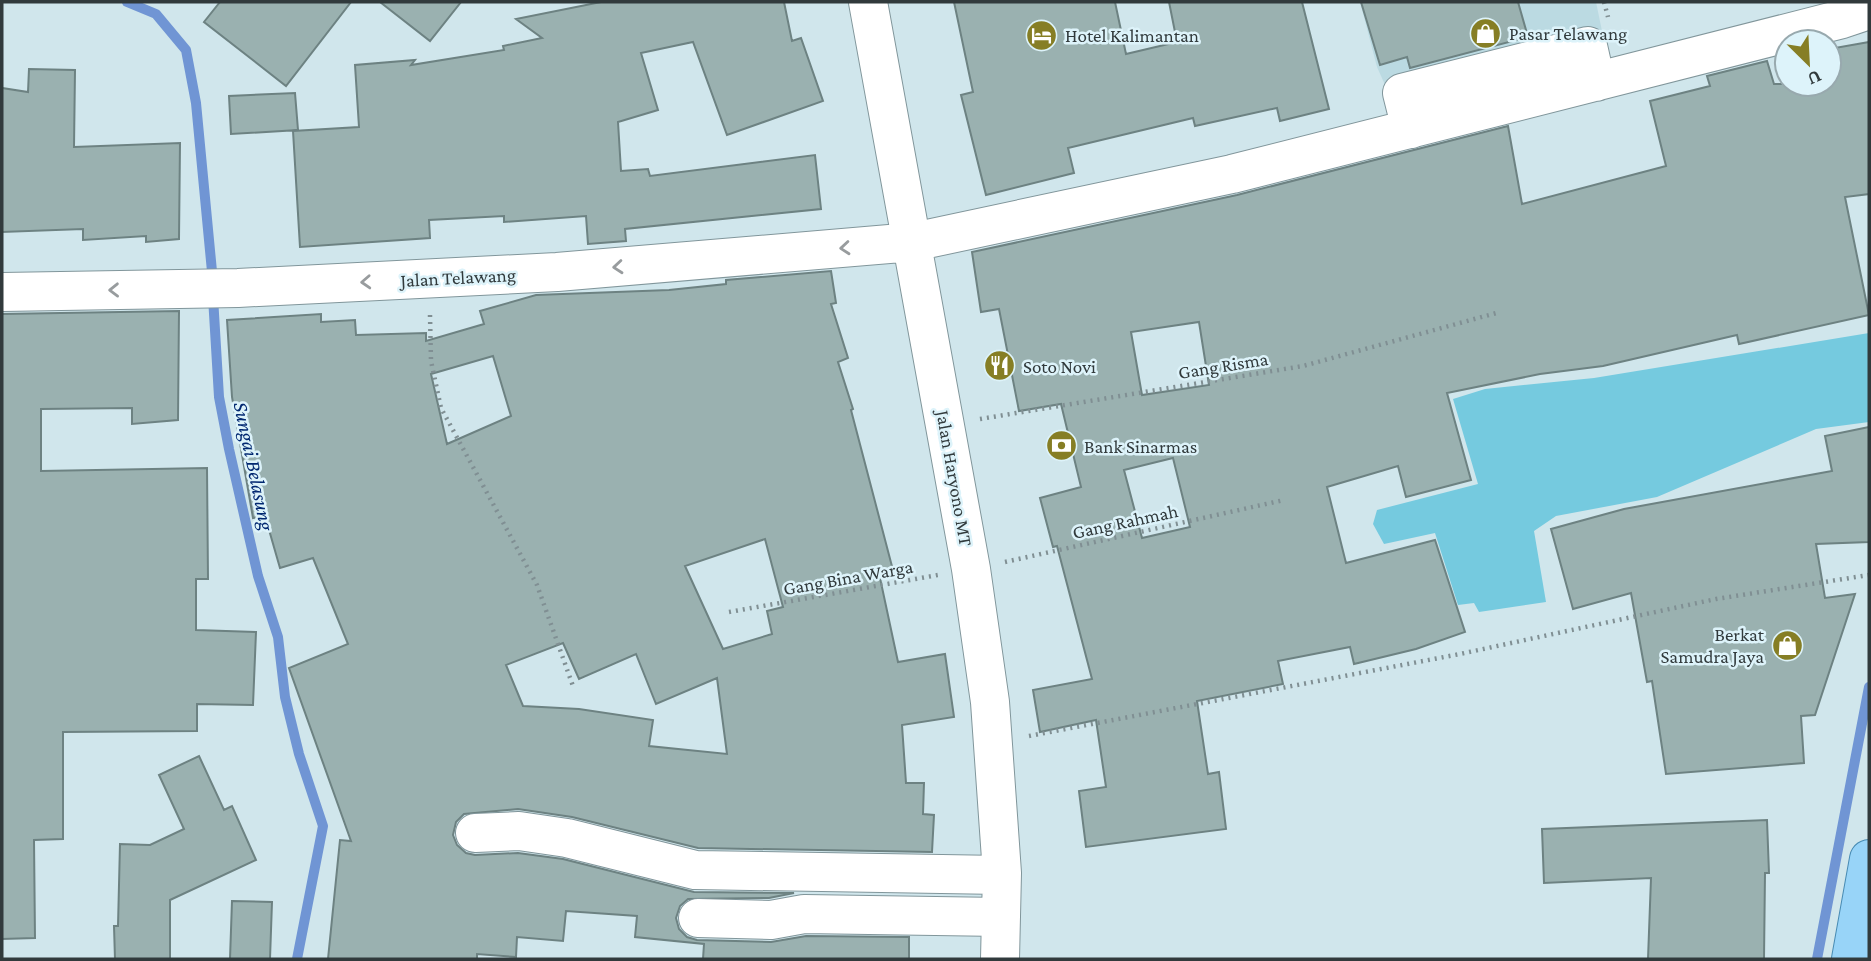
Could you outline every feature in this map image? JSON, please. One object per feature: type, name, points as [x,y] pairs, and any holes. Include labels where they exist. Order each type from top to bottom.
[{"type":"main road","points":[[1851,959],[1869,859]]},
{"type":"street","name":"Jalan Haryono MT","points":[[868,2],[971,569],[993,741],[1001,875],[1000,959]]},
{"type":"street","name":"Jalan Telawang","points":[[2,292],[238,288],[430,279],[557,272],[913,242],[1232,174],[1869,10]]},
{"type":"street","points":[[475,833],[519,831],[567,838],[695,870],[1001,875]]},
{"type":"street","points":[[698,919],[771,920],[804,914],[1001,917]]},
{"type":"path","points":[[430,279],[431,360],[441,408],[537,585],[574,689]]},
{"type":"path","name":"Gang Risma","points":[[946,425],[1303,366],[1500,312]]},
{"type":"path","name":"Gang Rahmah","points":[[971,569],[1284,500]]},
{"type":"path","name":"Gang Bina Warga","points":[[729,612],[971,569]]},
{"type":"path","points":[[993,741],[1115,722],[1716,599],[1869,575]]},
{"type":"shaded area","name":"Pasar Telawang","points":[[1360,2],[1596,2],[1609,65],[1403,125],[1377,67]]},
{"type":"shaded area","points":[[1869,333],[1869,422],[1816,429],[1657,497],[1556,516],[1534,531],[1546,602],[1479,612],[1474,603],[1458,605],[1435,533],[1384,544],[1373,524],[1377,510],[1478,484],[1453,399],[1485,389],[1594,378]]},
{"type":"building","points":[[220,2],[351,2],[286,86],[204,22]]},
{"type":"building","points":[[380,2],[461,2],[430,41]]},
{"type":"building","points":[[601,2],[784,2],[792,41],[801,38],[823,101],[727,135],[693,42],[641,53],[658,110],[618,122],[621,171],[648,169],[650,176],[815,155],[821,209],[625,229],[626,241],[588,244],[586,216],[504,222],[504,216],[429,220],[430,238],[300,247],[293,131],[359,127],[355,65],[415,60],[411,65],[504,50],[503,46],[542,38],[516,19]]},
{"type":"building","points":[[954,2],[1115,2],[1126,54],[1177,42],[1169,2],[1302,2],[1329,109],[1280,121],[1277,108],[1195,126],[1193,118],[1068,148],[1074,173],[986,195],[961,95],[973,92]]},
{"type":"building","points":[[1361,2],[1518,2],[1528,37],[1410,68],[1407,57],[1380,65]]},
{"type":"building","points":[[1869,42],[1869,194],[1845,197],[1869,315],[1739,344],[1737,335],[1603,366],[1540,374],[1447,393],[1471,480],[1406,497],[1398,466],[1327,487],[1346,563],[1435,540],[1465,632],[1416,649],[1354,664],[1350,647],[1278,661],[1283,684],[1197,701],[1208,774],[1219,772],[1226,829],[1086,847],[1079,791],[1106,787],[1096,720],[1040,732],[1033,690],[1092,679],[1057,546],[1053,547],[1040,498],[1081,487],[1061,404],[1019,411],[999,309],[981,312],[972,252],[1237,195],[1508,126],[1522,204],[1666,166],[1650,101],[1710,86],[1707,76],[1767,61],[1773,81],[1773,98],[1843,98],[1843,47]],"holes":[[[1199,322],[1209,385],[1142,395],[1131,332]],[[1173,458],[1190,527],[1142,538],[1124,470]]]},
{"type":"building","points":[[29,69],[75,70],[74,147],[180,143],[179,239],[146,242],[146,236],[83,240],[83,229],[2,232],[2,88],[28,92]]},
{"type":"building","points":[[295,93],[298,130],[231,134],[229,96]]},
{"type":"building","points":[[831,271],[836,303],[831,304],[848,358],[838,362],[853,409],[851,410],[894,574],[880,578],[898,662],[945,654],[954,717],[902,725],[906,783],[924,783],[923,814],[934,815],[932,852],[698,848],[572,817],[518,809],[464,814],[456,822],[453,835],[457,845],[466,853],[475,855],[518,853],[563,859],[694,892],[794,893],[769,898],[688,899],[680,906],[676,918],[679,929],[687,937],[697,940],[771,942],[806,936],[909,937],[909,959],[703,959],[704,944],[635,937],[637,916],[566,911],[563,941],[517,937],[516,957],[477,954],[477,959],[328,959],[340,840],[351,841],[289,668],[348,644],[313,558],[280,568],[265,516],[253,518],[232,397],[227,320],[321,314],[321,322],[355,320],[356,335],[426,333],[426,341],[484,324],[480,311],[536,295],[669,290],[726,284],[726,280]],"holes":[[[493,356],[511,416],[447,444],[431,374]],[[765,539],[783,607],[767,611],[772,634],[723,649],[685,566]],[[563,643],[579,679],[636,654],[656,704],[717,678],[727,754],[649,746],[653,720],[579,709],[523,706],[506,665]]]},
{"type":"building","points":[[179,311],[178,420],[132,424],[132,408],[41,409],[41,471],[207,468],[208,579],[196,579],[196,630],[256,632],[253,705],[197,704],[197,731],[63,732],[63,839],[34,840],[35,938],[2,939],[2,314]]},
{"type":"building","points":[[1869,427],[1869,542],[1816,544],[1825,598],[1855,594],[1815,715],[1801,716],[1804,763],[1666,774],[1652,681],[1647,682],[1631,593],[1573,609],[1551,529],[1624,509],[1832,471],[1825,436]]},
{"type":"building","points":[[199,756],[224,810],[232,806],[256,860],[170,900],[170,959],[115,959],[114,926],[118,926],[120,844],[150,845],[184,829],[159,775]]},
{"type":"building","points":[[1767,820],[1769,873],[1765,873],[1764,959],[1648,959],[1651,878],[1544,883],[1542,829]]},
{"type":"building","points":[[232,901],[272,902],[270,959],[230,959]]},
{"type":"waterway","name":"Sungai Belasung","points":[[127,2],[156,14],[186,50],[196,103],[213,282]]},
{"type":"waterway","name":"Sungai Belasung","points":[[213,297],[219,397],[229,449],[258,576],[278,637],[285,697],[299,754],[323,826],[297,959]]},
{"type":"waterway","points":[[1817,959],[1869,687]]},
{"type":"place","name":"Pasar Telawang","points":[[1486,33]]},
{"type":"place","name":"Hotel Kalimantan","points":[[1042,35]]},
{"type":"place","name":"Soto Novi","points":[[1000,366]]},
{"type":"place","name":"Bank Sinarmas","points":[[1061,446]]},
{"type":"place","name":"Berkat Samudra Jaya","points":[[1787,645]]}]
